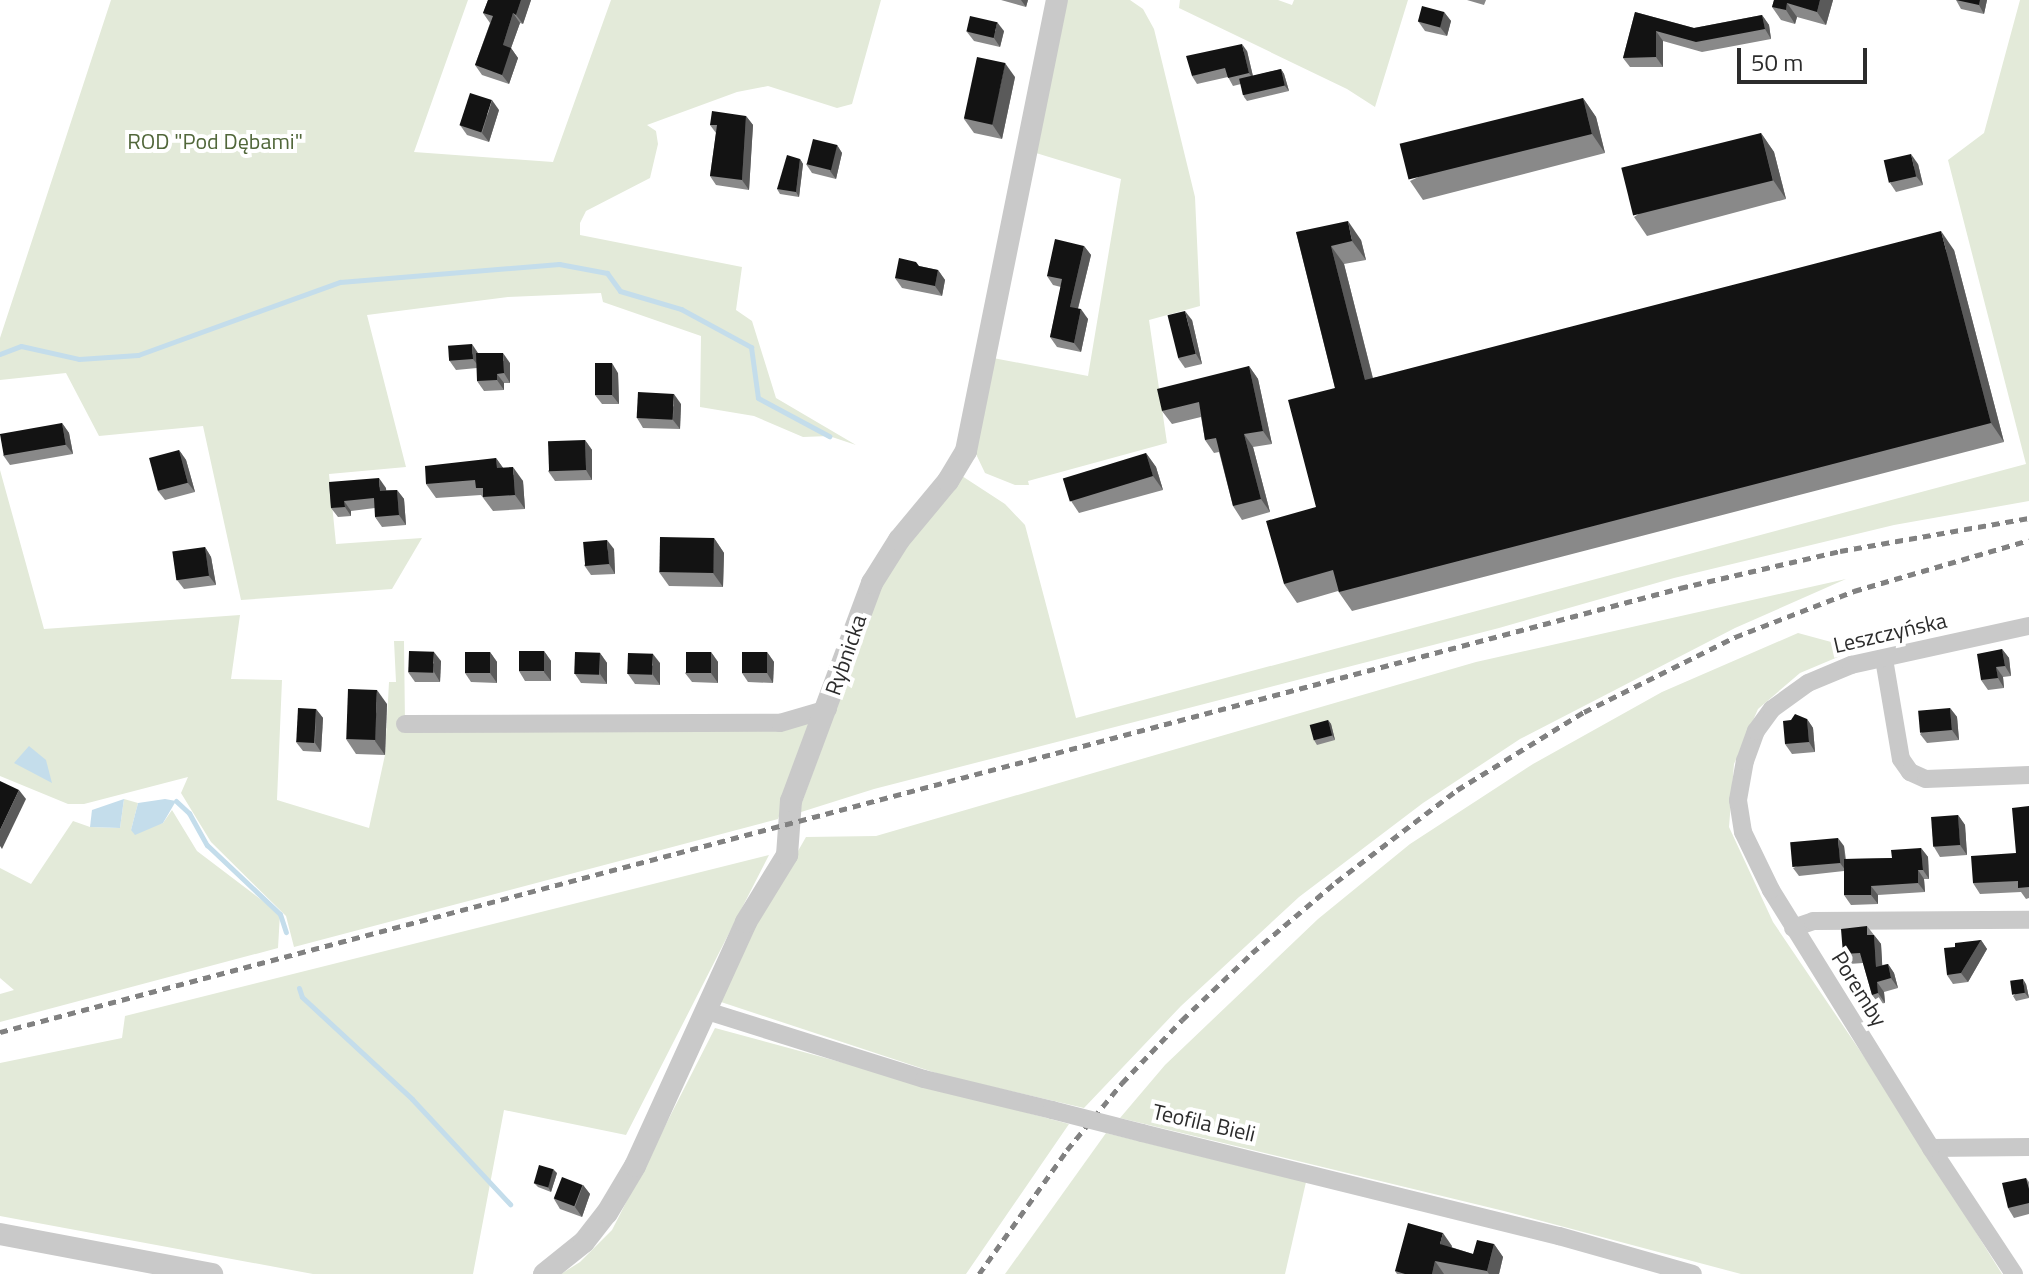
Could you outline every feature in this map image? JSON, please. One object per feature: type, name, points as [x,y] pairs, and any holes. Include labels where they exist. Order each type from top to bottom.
[{"type":"street","name":"Rybnicka","points":[[544,1274],[584,1242],[607,1213],[635,1166],[746,922],[787,855],[791,801],[876,575],[899,540],[952,476],[971,438],[1057,0]]},
{"type":"street","name":"Leszczyńska","points":[[1793,928],[1756,861],[1740,822],[1739,789],[1749,748],[1766,717],[1797,689],[1839,668],[2029,626]]},
{"type":"street","points":[[1884,659],[1901,759],[1910,772],[1926,779],[2029,775]]},
{"type":"street","points":[[405,724],[780,723],[828,709]]},
{"type":"street","name":"Poremby","points":[[2014,1274],[1949,1177],[1793,928],[1813,921],[2029,920]]},
{"type":"street","name":"Teofila Bieli","points":[[707,1011],[924,1079],[1302,1171],[1693,1274]]},
{"type":"street","points":[[1949,1177],[1965,1147]]},
{"type":"street","points":[[1931,1148],[2029,1147]]},
{"type":"street","points":[[0,1234],[212,1274]]},
{"type":"green space","name":"ROD \"Pod Dębami\"","points":[[111,0],[468,0],[414,152],[553,162],[611,0],[881,0],[852,104],[837,108],[768,86],[737,92],[647,125],[656,131],[658,144],[650,178],[586,211],[580,223],[580,235],[742,267],[736,310],[752,321],[776,398],[856,445],[829,436],[803,437],[754,416],[700,407],[701,336],[603,302],[601,293],[508,297],[367,315],[406,467],[329,474],[336,544],[422,538],[392,589],[241,600],[203,426],[99,436],[66,373],[0,380],[0,338]]},
{"type":"green space","points":[[1065,0],[1130,0],[1143,9],[1154,29],[1195,197],[1200,306],[1149,320],[1167,443],[1028,481],[1029,485],[1015,485],[985,473],[975,452],[993,358],[1088,376],[1121,179],[1036,153]]},
{"type":"green space","points":[[1180,0],[1278,0],[1292,5],[1294,0],[1408,0],[1375,107],[1347,89],[1179,8]]},
{"type":"green space","points":[[2020,0],[2029,0],[2029,501],[1894,525],[1674,578],[1499,628],[874,789],[798,813],[885,575],[962,476],[1005,504],[1025,525],[1076,718],[2026,464],[1948,160],[1984,133]]},
{"type":"green space","points":[[0,470],[44,629],[240,615],[231,679],[282,680],[277,800],[369,828],[385,755],[389,682],[396,682],[394,641],[404,641],[405,724],[815,717],[778,819],[294,947],[286,916],[211,842],[181,793],[188,777],[84,804],[68,804],[0,776]]},
{"type":"green space","points":[[1846,579],[1735,628],[1520,739],[1423,803],[1299,897],[1181,1006],[1084,1108],[945,1076],[721,1002],[754,928],[806,837],[876,836],[1476,662]]},
{"type":"green space","points":[[1798,633],[1857,649],[1800,673],[1758,709],[1734,764],[1729,827],[1773,922],[1892,1098],[2002,1274],[1741,1274],[1504,1211],[1120,1118],[1165,1065],[1318,919],[1410,844],[1533,764],[1662,692]]},
{"type":"green space","points":[[124,799],[138,803],[131,830],[163,823],[172,810],[197,851],[280,914],[278,948],[0,1022],[0,994],[14,990],[0,978],[0,868],[31,884],[73,821],[90,827],[120,828]]},
{"type":"green space","points":[[769,855],[626,1135],[504,1110],[473,1274],[313,1274],[0,1216],[0,1063],[122,1038],[125,1016]]},
{"type":"green space","points":[[715,1028],[1069,1124],[966,1274],[561,1274],[580,1262],[612,1230]]},
{"type":"green space","points":[[1106,1133],[1306,1182],[1285,1274],[1005,1274]]},
{"type":"water","points":[[29,746],[46,760],[52,783],[14,763]]},
{"type":"water","points":[[124,799],[120,828],[90,827],[92,810]]},
{"type":"water","points":[[165,799],[176,801],[163,823],[135,835],[131,830],[138,803]]},
{"type":"building","points":[[488,0],[521,0],[516,15],[513,13],[503,45],[511,48],[502,75],[475,65],[493,16],[483,13]]},
{"type":"building","points":[[1774,0],[1820,0],[1817,12],[1787,3],[1786,10],[1772,7]]},
{"type":"building","points":[[1956,0],[1980,0],[1979,5]]},
{"type":"building","points":[[1422,6],[1444,12],[1440,27],[1418,21]]},
{"type":"building","points":[[1635,12],[1694,28],[1762,15],[1765,29],[1696,42],[1656,31],[1656,57],[1623,58]]},
{"type":"building","points":[[970,16],[997,22],[994,38],[966,32]]},
{"type":"building","points":[[1242,44],[1249,73],[1228,78],[1225,68],[1192,76],[1186,56]]},
{"type":"building","points":[[977,57],[1005,63],[992,125],[964,119]]},
{"type":"building","points":[[1281,69],[1285,86],[1243,95],[1239,79]]},
{"type":"building","points":[[470,93],[492,100],[481,132],[459,125]]},
{"type":"building","points":[[1583,98],[1592,134],[1409,180],[1400,144]]},
{"type":"building","points":[[712,111],[746,116],[742,180],[710,176],[717,125],[710,125]]},
{"type":"building","points":[[1761,133],[1773,181],[1633,215],[1621,168]]},
{"type":"building","points":[[813,139],[837,145],[831,170],[807,164]]},
{"type":"building","points":[[1911,154],[1916,176],[1889,183],[1884,160]]},
{"type":"building","points":[[787,155],[800,159],[796,192],[777,189]]},
{"type":"building","points":[[1348,221],[1352,241],[1331,246],[1365,380],[1941,231],[1991,423],[1339,592],[1333,570],[1284,584],[1266,521],[1316,507],[1288,400],[1335,388],[1296,232]]},
{"type":"building","points":[[1055,239],[1084,246],[1070,307],[1081,309],[1074,343],[1050,337],[1062,279],[1047,276]]},
{"type":"building","points":[[899,258],[938,270],[935,286],[895,278]]},
{"type":"building","points":[[1185,311],[1196,354],[1178,358],[1168,315]]},
{"type":"building","points":[[472,344],[473,359],[449,361],[448,346]]},
{"type":"building","points":[[476,353],[503,353],[504,373],[497,374],[497,380],[477,381]]},
{"type":"building","points":[[595,363],[612,363],[612,395],[595,395]]},
{"type":"building","points":[[1249,366],[1263,431],[1244,434],[1261,499],[1233,506],[1216,438],[1205,440],[1199,402],[1162,411],[1157,389]]},
{"type":"building","points":[[638,392],[674,394],[673,420],[637,418]]},
{"type":"building","points":[[62,423],[66,445],[4,456],[0,434]]},
{"type":"building","points":[[585,440],[586,470],[549,471],[548,441]]},
{"type":"building","points":[[179,450],[188,483],[158,491],[149,458]]},
{"type":"building","points":[[1146,453],[1153,476],[1070,501],[1063,478]]},
{"type":"building","points":[[496,458],[497,468],[513,467],[515,495],[483,497],[483,488],[476,488],[475,480],[426,484],[425,466]]},
{"type":"building","points":[[379,478],[380,491],[397,490],[399,515],[375,517],[374,498],[344,501],[345,507],[331,508],[329,482]]},
{"type":"building","points":[[660,537],[714,538],[713,573],[659,572]]},
{"type":"building","points":[[607,540],[609,564],[585,566],[583,542]]},
{"type":"building","points":[[205,547],[209,576],[176,580],[172,552]]},
{"type":"building","points":[[2002,649],[2005,666],[1996,667],[1998,678],[1981,680],[1977,654]]},
{"type":"building","points":[[409,651],[434,652],[433,673],[408,672]]},
{"type":"building","points":[[519,651],[544,651],[544,671],[519,671]]},
{"type":"building","points":[[465,652],[490,652],[490,673],[465,673]]},
{"type":"building","points":[[575,652],[600,653],[599,675],[574,674]]},
{"type":"building","points":[[686,652],[711,652],[711,673],[686,673]]},
{"type":"building","points":[[742,652],[767,652],[767,673],[742,673]]},
{"type":"building","points":[[628,653],[653,654],[652,675],[627,674]]},
{"type":"building","points":[[348,689],[377,690],[375,740],[346,739]]},
{"type":"building","points":[[298,708],[316,709],[314,743],[296,742]]},
{"type":"building","points":[[1950,708],[1952,730],[1920,733],[1918,711]]},
{"type":"building","points":[[1795,714],[1807,719],[1809,742],[1785,744],[1783,721],[1791,720]]},
{"type":"building","points":[[1328,720],[1332,735],[1314,740],[1310,725]]},
{"type":"building","points":[[0,781],[19,790],[0,830]]},
{"type":"building","points":[[2029,806],[2029,887],[2018,888],[2018,881],[1973,883],[1971,856],[2016,853],[2012,808]]},
{"type":"building","points":[[1958,815],[1960,845],[1933,847],[1931,817]]},
{"type":"building","points":[[1838,838],[1840,863],[1792,867],[1790,842]]},
{"type":"building","points":[[1921,848],[1923,870],[1918,870],[1918,883],[1871,886],[1871,895],[1844,895],[1844,859],[1892,858],[1891,850]]},
{"type":"building","points":[[1867,926],[1867,935],[1874,935],[1876,967],[1888,964],[1891,978],[1877,982],[1878,993],[1872,995],[1860,953],[1843,954],[1841,929]]},
{"type":"building","points":[[1981,940],[1961,973],[1947,975],[1944,948],[1955,947],[1955,943]]},
{"type":"building","points":[[2023,979],[2025,993],[2012,995],[2010,981]]},
{"type":"building","points":[[539,1165],[553,1169],[548,1187],[534,1183]]},
{"type":"building","points":[[562,1177],[583,1185],[574,1206],[554,1198]]},
{"type":"building","points":[[2026,1178],[2029,1203],[2008,1208],[2002,1183]]},
{"type":"building","points":[[1408,1223],[1443,1233],[1440,1244],[1473,1254],[1477,1240],[1494,1244],[1487,1271],[1435,1261],[1432,1274],[1395,1271]]},
{"type":"waterway","points":[[0,354],[21,346],[79,359],[138,355],[340,282],[559,264],[607,273],[620,291],[681,309],[751,347],[758,398],[829,436]]},
{"type":"waterway","points":[[176,801],[189,813],[207,845],[280,914],[286,932]]},
{"type":"waterway","points":[[299,988],[302,997],[412,1099],[510,1204]]},
{"type":"railway","points":[[0,1032],[1680,588],[1840,551],[2029,518]]},
{"type":"railway","points":[[979,1274],[1067,1150],[1122,1083],[1182,1020],[1252,953],[1336,882],[1457,790],[1584,712],[1735,637],[1854,591],[2029,540]]}]
